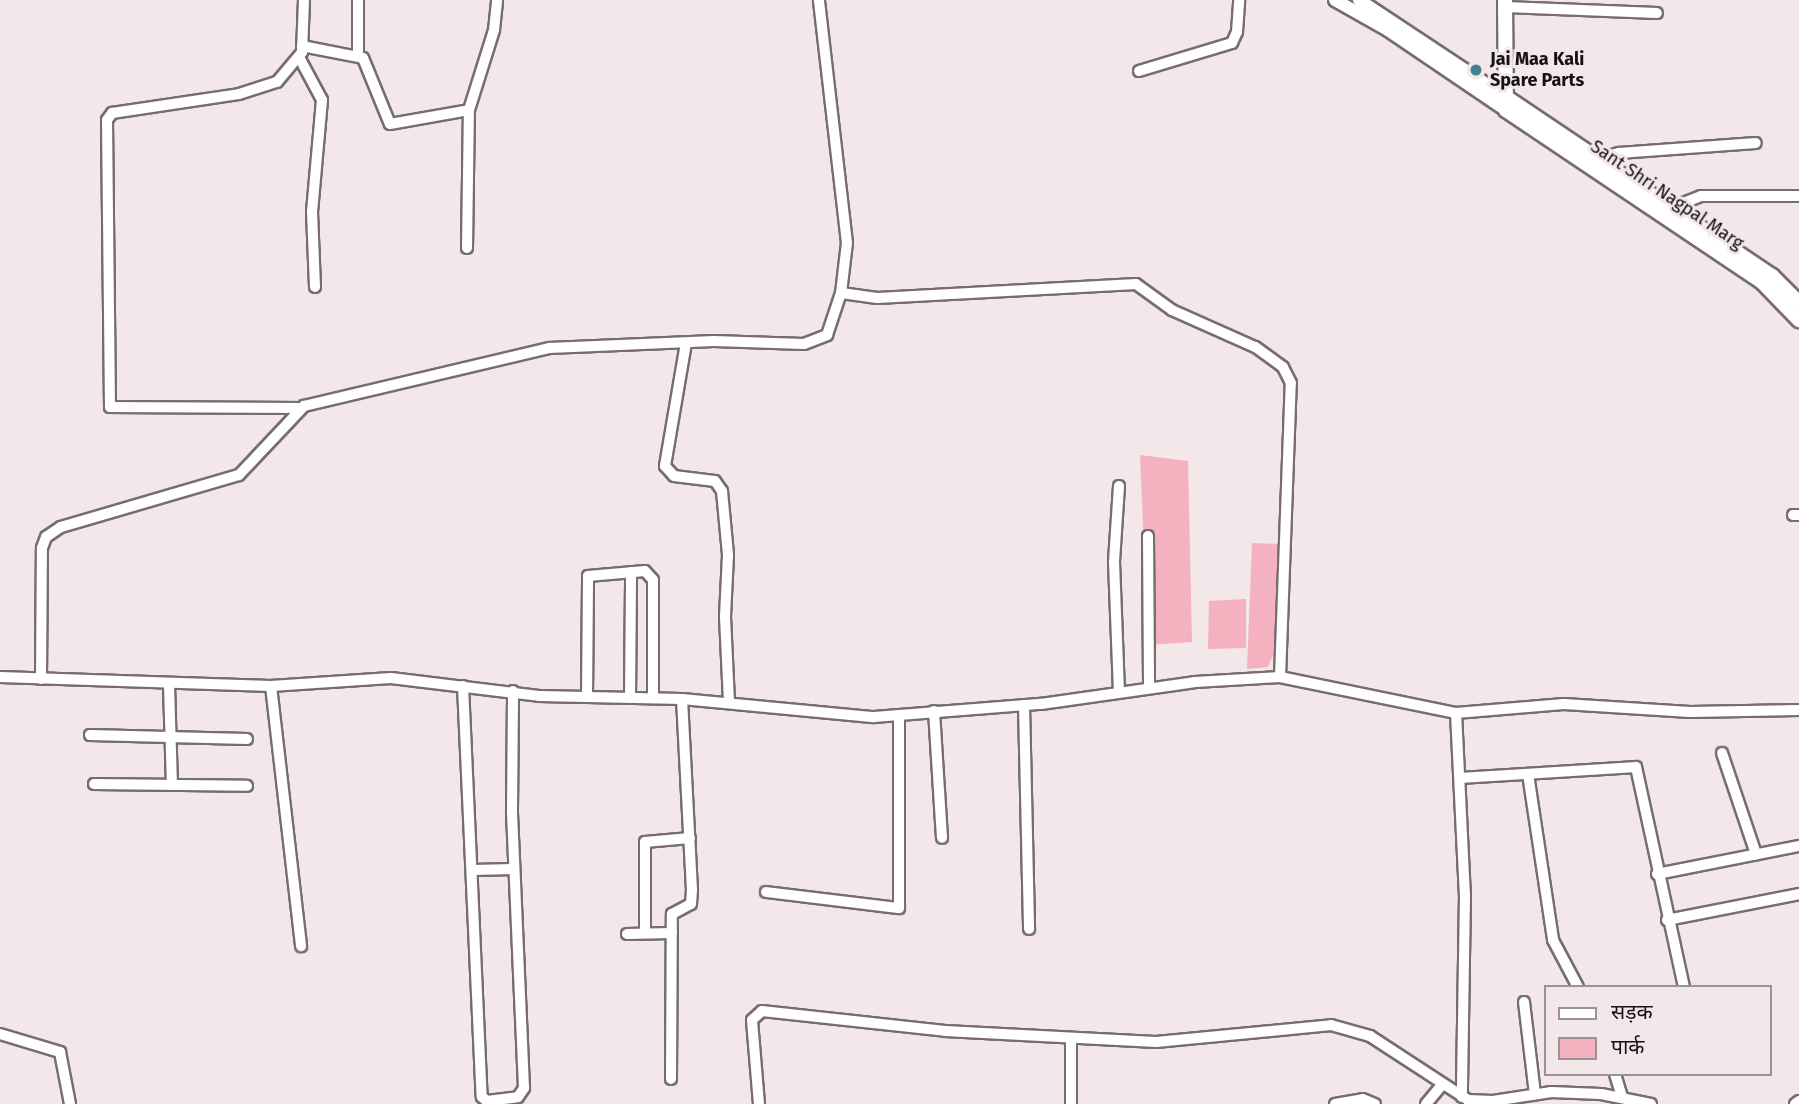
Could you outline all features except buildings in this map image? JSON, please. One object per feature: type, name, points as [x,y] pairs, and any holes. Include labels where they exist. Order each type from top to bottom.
[{"type":"main road","points":[[1505,3],[1506,104]]},
{"type":"main road","name":"Sant Shri Nagpal Marg","points":[[1506,104],[1599,159],[1772,276],[1799,303]]},
{"type":"main road","name":"Sant Shri Nagpal Marg","points":[[1506,104],[1763,283],[1799,320]]},
{"type":"street","points":[[304,0],[299,57],[271,85],[113,113],[107,120],[110,407],[300,408],[549,348],[819,341],[831,331],[841,293],[845,210],[820,0]]},
{"type":"street","points":[[358,0],[358,54],[371,71],[390,124],[469,110]]},
{"type":"street","points":[[467,248],[469,110],[494,30],[498,0]]},
{"type":"street","points":[[1139,71],[1232,43],[1237,37],[1239,0]]},
{"type":"street","name":"Sant Shri Nagpal Marg","points":[[1335,0],[1506,104]]},
{"type":"street","name":"Sant Shri Nagpal Marg","points":[[1359,0],[1506,104]]},
{"type":"street","points":[[1505,3],[1657,13]]},
{"type":"street","points":[[302,46],[358,54]]},
{"type":"street","points":[[299,57],[322,100],[312,212],[315,287]]},
{"type":"street","points":[[1599,159],[1619,153],[1756,143]]},
{"type":"street","points":[[1671,208],[1701,196],[1799,196]]},
{"type":"street","points":[[841,293],[890,297],[1136,284],[1172,310],[1255,347],[1283,366],[1292,383],[1280,677]]},
{"type":"street","points":[[686,343],[664,466],[674,476],[715,481],[722,491],[728,555],[724,617],[729,702]]},
{"type":"street","points":[[41,679],[46,537],[61,527],[235,477],[300,408]]},
{"type":"street","points":[[1119,486],[1114,562],[1119,692]]},
{"type":"street","points":[[1148,536],[1149,688]]},
{"type":"street","points":[[587,697],[588,576],[645,571],[653,580],[653,698]]},
{"type":"street","points":[[630,698],[631,572]]},
{"type":"street","points":[[0,677],[169,685],[271,686],[375,678],[587,697],[682,699],[899,715],[1024,705],[1149,688],[1280,677],[1455,713],[1552,704],[1690,712],[1799,710]]},
{"type":"street","points":[[169,685],[172,785]]},
{"type":"street","points":[[271,686],[300,946]]},
{"type":"street","points":[[463,686],[482,1097],[486,1101],[518,1097],[524,1088],[514,869],[513,691]]},
{"type":"street","points":[[671,1079],[672,914],[692,901],[682,699]]},
{"type":"street","points":[[1024,705],[1029,929]]},
{"type":"street","points":[[934,711],[942,838]]},
{"type":"street","points":[[1455,713],[1461,778],[1465,895],[1462,1097]]},
{"type":"street","points":[[766,892],[899,908],[899,715]]},
{"type":"street","points":[[90,735],[247,739]]},
{"type":"street","points":[[1722,753],[1756,854]]},
{"type":"street","points":[[1461,778],[1636,767],[1667,920],[1683,985]]},
{"type":"street","points":[[1528,774],[1553,940],[1577,985]]},
{"type":"street","points":[[94,784],[247,786]]},
{"type":"street","points":[[645,933],[645,842],[690,838]]},
{"type":"street","points":[[1657,874],[1799,846]]},
{"type":"street","points":[[472,870],[514,869]]},
{"type":"street","points":[[1667,920],[1799,894]]},
{"type":"street","points":[[627,934],[672,933]]},
{"type":"street","points":[[1524,1002],[1535,1094]]},
{"type":"street","points":[[759,1104],[752,1020],[762,1011],[1071,1039],[1168,1042],[1331,1025],[1370,1036],[1462,1097],[1493,1101],[1535,1094],[1622,1097],[1646,1103]]},
{"type":"street","points":[[0,1034],[60,1052],[65,1059],[70,1104]]},
{"type":"street","points":[[1071,1039],[1071,1104]]},
{"type":"street","points":[[1616,1076],[1622,1097]]},
{"type":"street","points":[[1426,1104],[1443,1084]]},
{"type":"street","points":[[1335,1104],[1368,1099],[1375,1104]]},
{"type":"green space","points":[[1140,455],[1188,461],[1192,642],[1148,645]]},
{"type":"green space","points":[[1252,543],[1282,544],[1274,653],[1268,667],[1247,669]]},
{"type":"green space","points":[[1246,599],[1246,648],[1208,649],[1209,601]]},
{"type":"place","name":"Jai Maa Kali Spare Parts","points":[[1476,70]]}]
